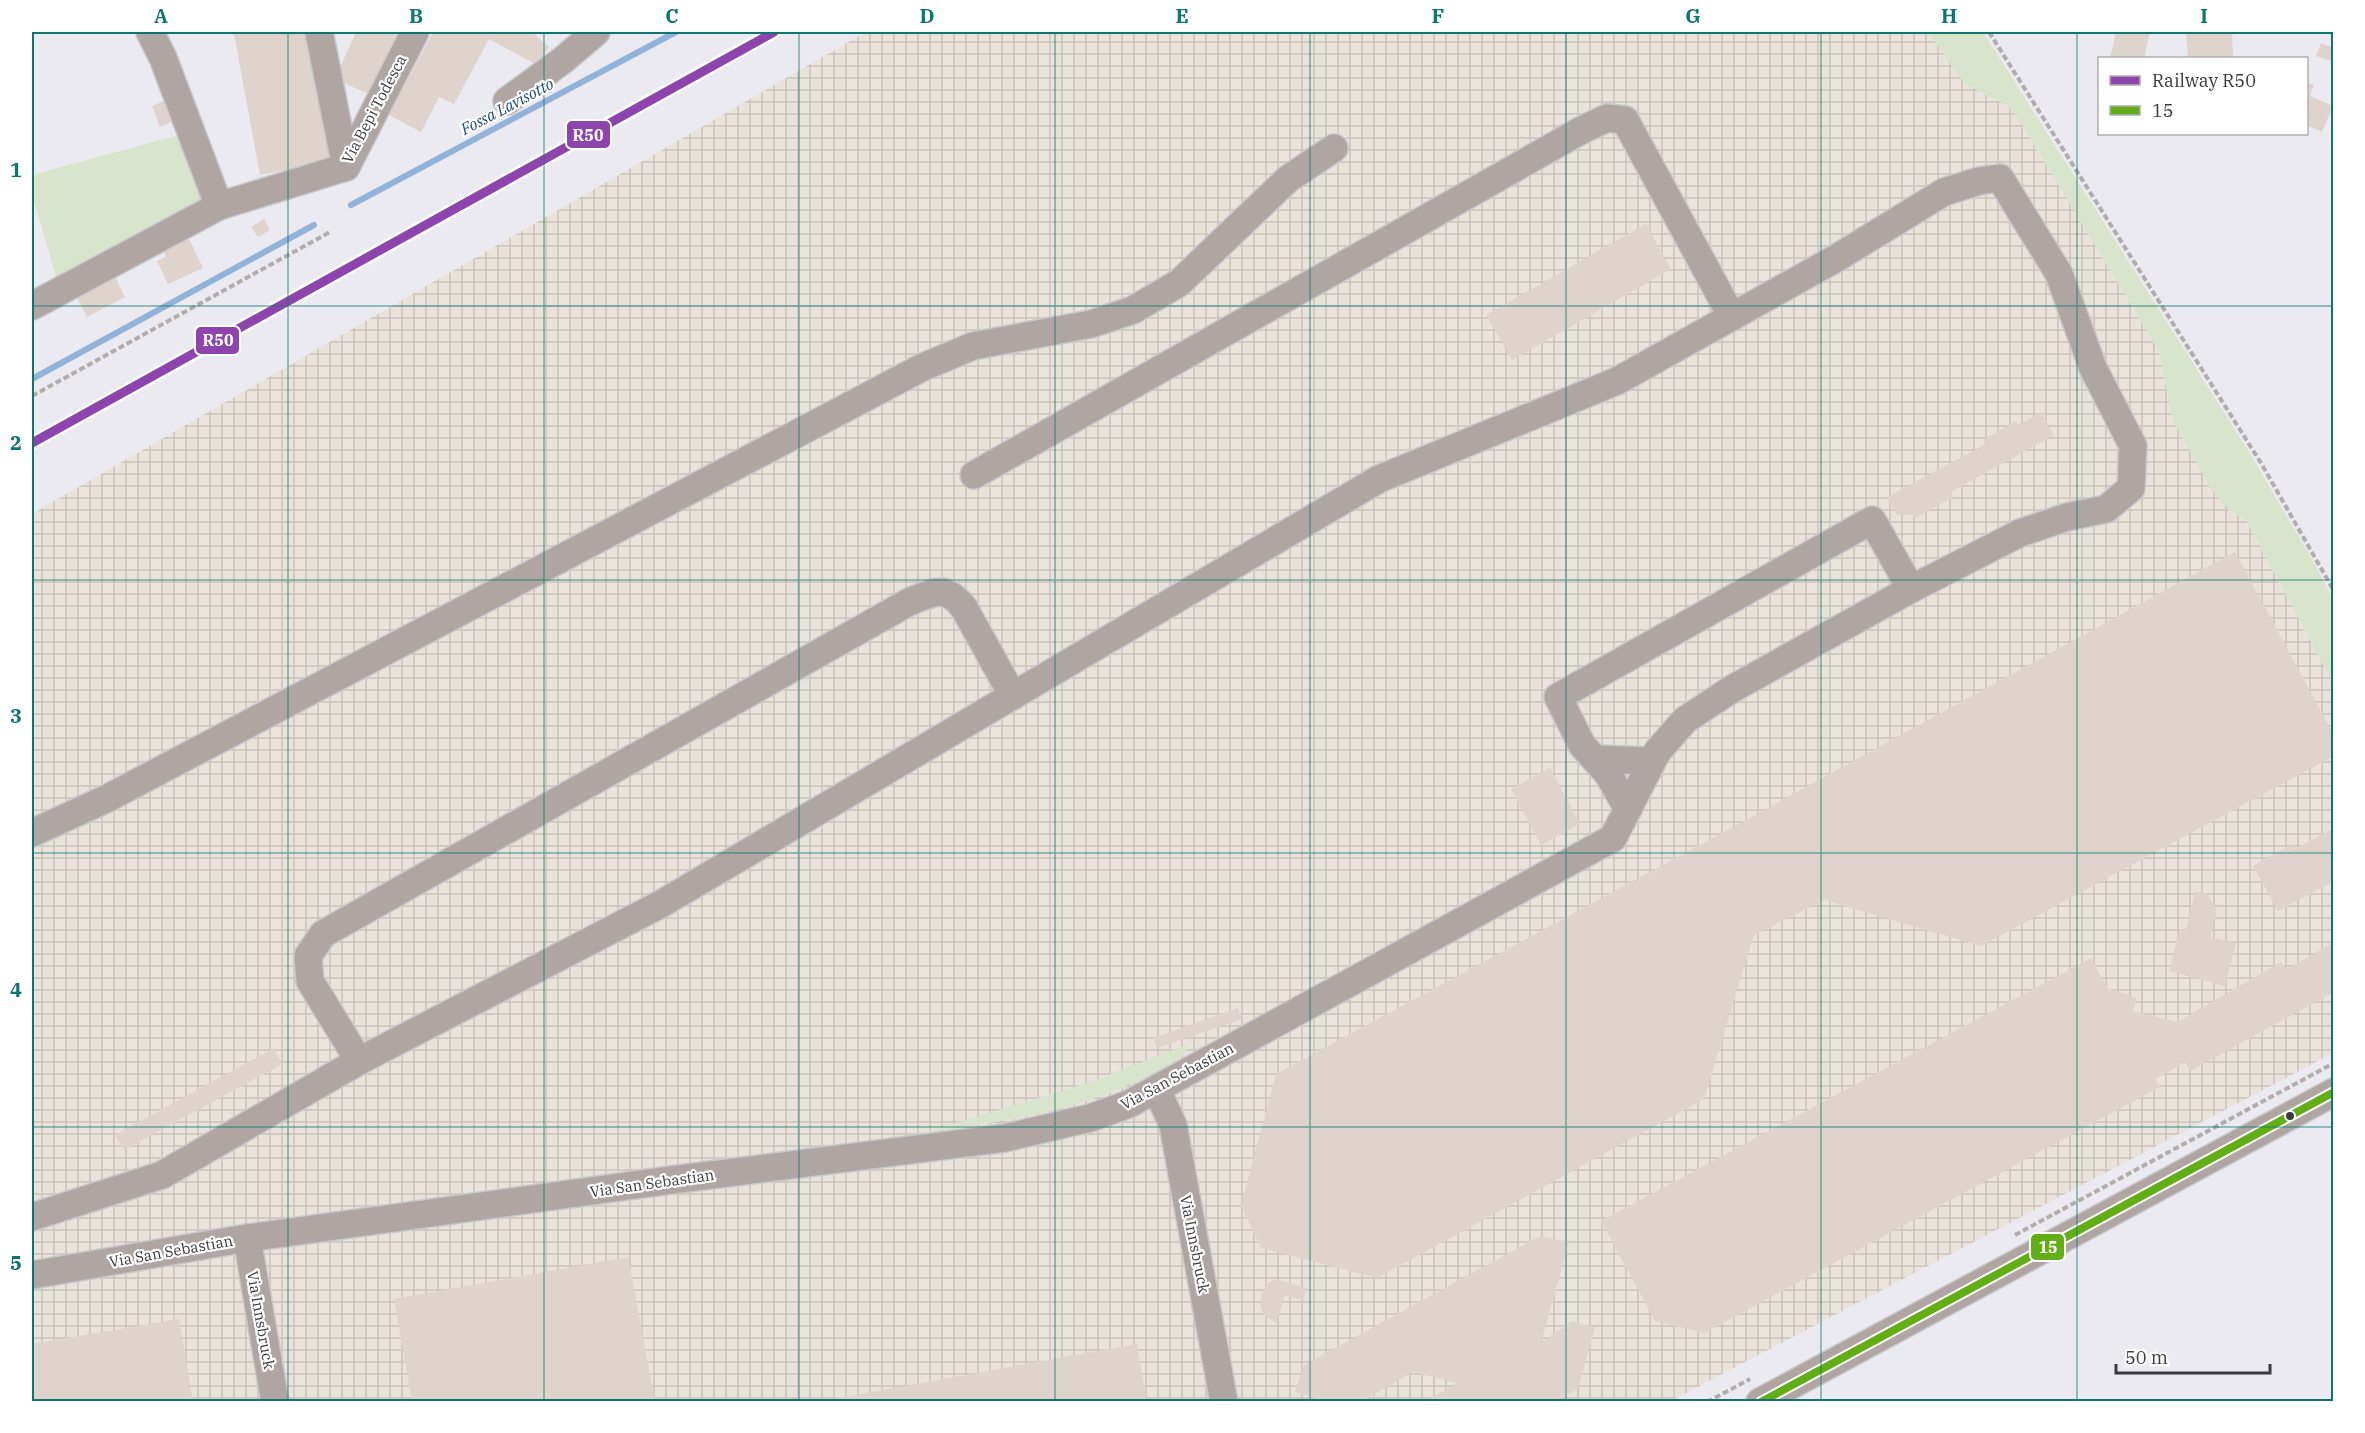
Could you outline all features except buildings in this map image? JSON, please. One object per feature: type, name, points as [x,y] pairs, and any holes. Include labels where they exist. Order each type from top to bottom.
[{"type":"street","points":[[150,32],[163,57],[219,206]]},
{"type":"street","points":[[320,32],[346,167]]},
{"type":"street","name":"Via Bepi Todesca","points":[[32,306],[219,206],[346,167],[415,32]]},
{"type":"street","points":[[507,101],[597,32]]},
{"type":"street","points":[[32,1217],[162,1175],[358,1061],[661,904],[1379,479],[1617,381],[1732,317],[1625,120],[1607,118],[1580,130],[974,475]]},
{"type":"street","points":[[32,833],[106,799],[923,367],[973,346],[1091,324],[1133,310],[1179,283],[1288,180],[1334,148]]},
{"type":"street","name":"Via San Sebastian","points":[[32,1275],[247,1238],[671,1180],[1005,1138],[1090,1119],[1157,1090],[1613,838],[1657,752],[1685,720],[1732,689],[1911,589],[2020,533],[2067,517],[2106,509],[2131,488],[2133,446],[2093,368],[2059,274],[2000,178],[1979,181],[1944,192],[1835,259],[1732,317]]},
{"type":"street","points":[[1628,808],[1608,774],[1582,745],[1558,697],[1872,520],[1911,589]]},
{"type":"street","points":[[358,1061],[310,981],[308,956],[323,934],[909,602],[936,591],[954,596],[964,608],[1013,696]]},
{"type":"street","points":[[1594,759],[1652,761]]},
{"type":"street","name":"Via Innsbruck","points":[[1157,1090],[1173,1125],[1224,1401]]},
{"type":"street","points":[[1760,1401],[2334,1092]]},
{"type":"street","name":"Via Innsbruck","points":[[247,1238],[275,1401]]},
{"type":"path","points":[[1989,32],[2261,463],[2334,591]]},
{"type":"path","points":[[32,396],[330,232]]},
{"type":"path","points":[[2010,1238],[2334,1062]]},
{"type":"path","points":[[1707,1401],[1759,1373]]},
{"type":"shaded area","points":[[866,32],[1956,32],[2019,120],[2159,351],[2173,421],[2229,510],[2246,520],[2333,683],[2333,1053],[1671,1401],[32,1401],[32,514]]},
{"type":"green space","points":[[1928,32],[1983,32],[2251,455],[2333,599],[2333,683],[2246,520],[2229,510],[2212,491],[2173,421],[2159,351],[2019,120],[2008,106],[1965,84]]},
{"type":"green space","points":[[186,133],[210,199],[57,280],[32,194],[32,175]]},
{"type":"green space","points":[[1186,1045],[1187,1049],[1183,1054],[1168,1066],[1094,1099],[1039,1114],[927,1132],[1090,1082]]},
{"type":"waterway","name":"Fossa Lavisotto","points":[[351,205],[676,32]]},
{"type":"waterway","name":"Fossa Lavisotto","points":[[32,379],[314,225]]},
{"type":"rail line","name":"R50","points":[[32,443],[774,32]]},
{"type":"transit line","name":"15","points":[[1761,1402],[2334,1092]]}]
